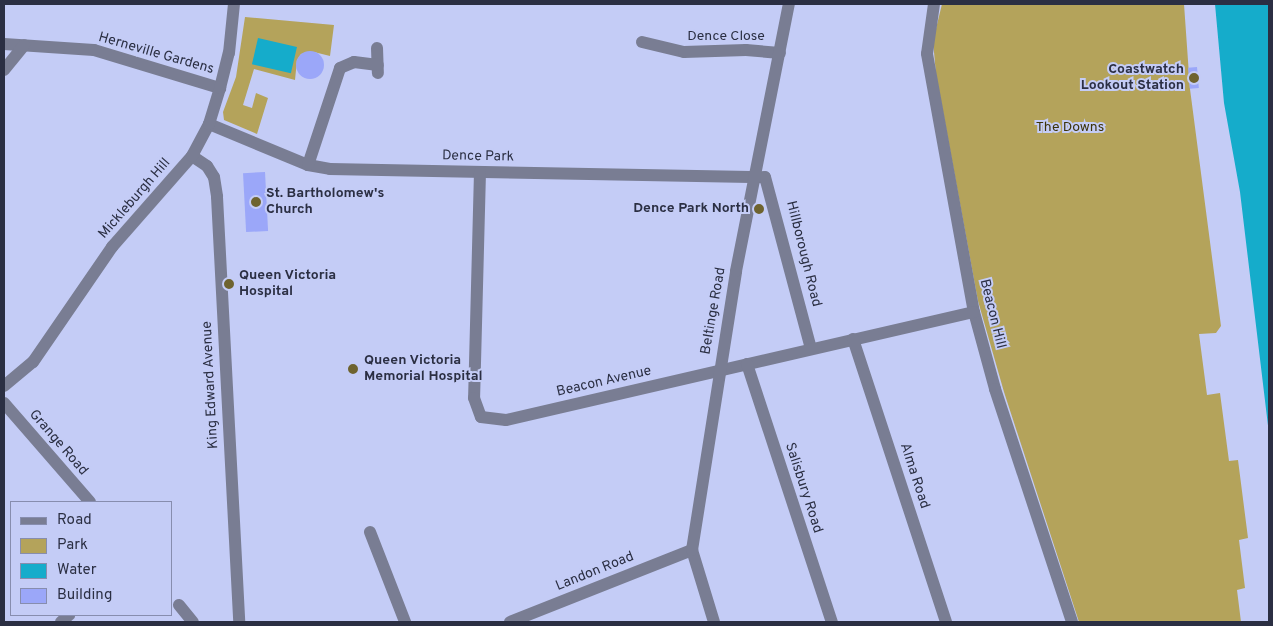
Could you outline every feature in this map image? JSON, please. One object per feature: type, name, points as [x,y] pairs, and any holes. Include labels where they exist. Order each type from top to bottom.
[{"type":"street","name":"Mickleburgh Hill","points":[[4,386],[33,362],[112,247],[192,156],[209,124],[220,88],[229,53],[234,4]]},
{"type":"street","name":"Beltinge Road","points":[[714,622],[692,550],[720,370],[789,4]]},
{"type":"street","name":"Beacon Hill","points":[[934,4],[927,54],[974,312],[998,398],[1072,622]]},
{"type":"street","name":"Dence Close","points":[[642,42],[684,52],[746,50],[780,53]]},
{"type":"street","name":"Herneville Gardens","points":[[4,44],[94,50],[220,88]]},
{"type":"street","points":[[4,70],[24,45]]},
{"type":"street","points":[[308,165],[340,68],[354,62],[378,69],[377,48]]},
{"type":"street","name":"Dence Park","points":[[209,124],[308,165],[330,169],[756,175]]},
{"type":"street","name":"King Edward Avenue","points":[[192,156],[208,166],[214,177],[217,197],[239,622]]},
{"type":"street","name":"Beacon Avenue","points":[[480,172],[474,398],[481,417],[506,420],[974,312]]},
{"type":"street","name":"Hillborough Road","points":[[756,175],[765,177],[770,189],[811,349]]},
{"type":"street","name":"Alma Road","points":[[853,339],[946,622]]},
{"type":"street","name":"Salisbury Road","points":[[746,364],[832,622]]},
{"type":"street","name":"Grange Road","points":[[4,403],[89,501]]},
{"type":"street","points":[[370,532],[405,622]]},
{"type":"street","points":[[378,552],[391,547]]},
{"type":"street","name":"Landon Road","points":[[510,622],[692,550]]},
{"type":"street","points":[[179,605],[193,622]]},
{"type":"green space","name":"The Downs","points":[[942,4],[1184,4],[1190,89],[1221,326],[1216,333],[1199,334],[1207,395],[1220,393],[1229,461],[1238,460],[1248,538],[1239,540],[1245,588],[1237,590],[1241,622],[1079,622],[1004,392],[978,301],[936,74],[933,41]]},
{"type":"green space","points":[[245,17],[334,25],[330,56],[314,52],[301,54],[297,60],[295,80],[254,69],[243,105],[252,108],[256,93],[268,98],[257,134],[224,120],[223,112],[236,77]]},
{"type":"water","points":[[1215,4],[1269,4],[1269,434],[1240,192],[1224,103]]},
{"type":"water","points":[[258,38],[297,47],[291,73],[252,64]]},
{"type":"building","points":[[310,51],[320,55],[324,65],[320,75],[310,79],[300,75],[296,65],[300,55]]},
{"type":"building","name":"Coastwatch Lookout Station","points":[[1197,67],[1199,88],[1190,89],[1188,68]]},
{"type":"building","name":"St. Bartholomew's Church","points":[[265,172],[268,231],[246,232],[243,173]]},
{"type":"place","name":"Coastwatch Lookout Station","points":[[1194,78]]},
{"type":"place","name":"St. Bartholomew's Church","points":[[256,202]]},
{"type":"place","name":"Dence Park North","points":[[759,209]]},
{"type":"place","name":"Queen Victoria Hospital","points":[[229,284]]},
{"type":"place","name":"Queen Victoria Memorial Hospital","points":[[353,369]]}]
